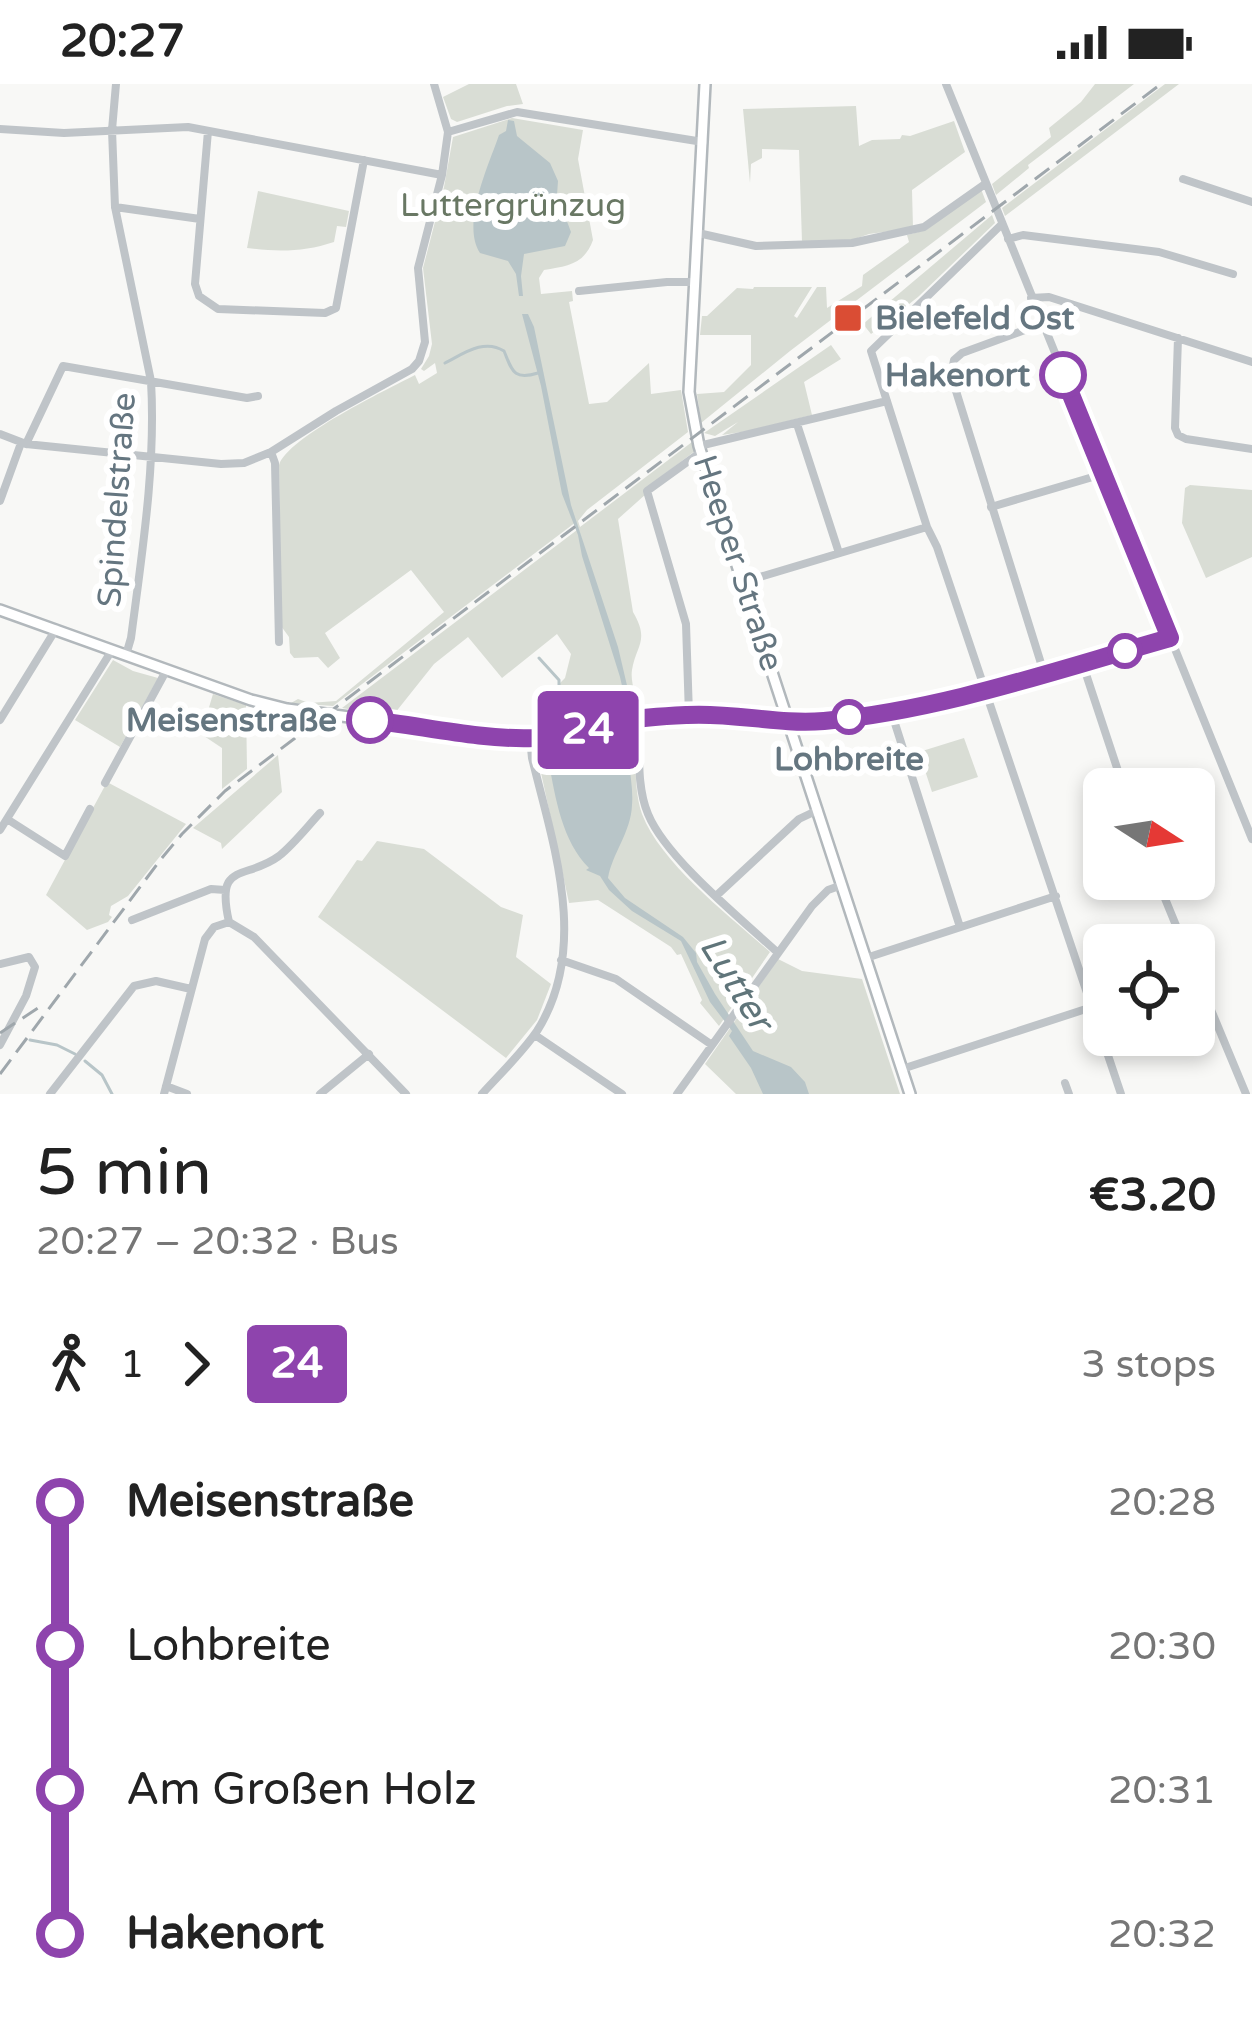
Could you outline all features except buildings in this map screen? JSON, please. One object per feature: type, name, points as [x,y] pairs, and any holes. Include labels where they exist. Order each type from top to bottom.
[{"type":"main road","name":"Heeper Straße","points":[[705,84],[689,393],[700,449],[910,1094]]},
{"type":"main road","points":[[0,610],[287,709],[530,738],[689,715],[723,713],[790,720]]},
{"type":"street","name":"Spindelstraße","points":[[116,84],[112,130],[115,207],[151,381],[151,456],[126,655]]},
{"type":"street","points":[[0,434],[24,443],[244,463],[412,369],[425,342],[418,273],[448,132],[434,84]]},
{"type":"street","points":[[946,84],[1252,839]]},
{"type":"street","points":[[448,132],[517,112],[703,142]]},
{"type":"street","points":[[0,129],[64,133],[182,126],[442,175]]},
{"type":"street","points":[[208,130],[195,284],[210,306],[224,310],[332,312],[338,303],[364,160]]},
{"type":"street","points":[[1184,179],[1252,202]]},
{"type":"street","points":[[698,233],[756,247],[852,243],[924,227],[986,184]]},
{"type":"street","points":[[115,207],[200,219]]},
{"type":"street","points":[[1003,224],[871,351],[1083,979]]},
{"type":"street","points":[[1008,238],[1030,236],[1160,252],[1233,274]]},
{"type":"street","points":[[579,291],[694,282]]},
{"type":"street","points":[[1031,298],[1049,298],[1252,362]]},
{"type":"street","points":[[1041,324],[962,353],[954,360],[951,375],[1045,674]]},
{"type":"street","points":[[1178,338],[1178,435],[1252,449]]},
{"type":"street","points":[[0,501],[63,366],[247,398],[258,396]]},
{"type":"street","points":[[689,715],[686,624],[647,491],[700,449],[887,401]]},
{"type":"street","points":[[797,424],[839,553]]},
{"type":"street","points":[[271,452],[279,642]]},
{"type":"street","points":[[992,508],[1103,474]]},
{"type":"street","points":[[743,582],[927,527]]},
{"type":"street","points":[[0,720],[56,629]]},
{"type":"street","points":[[790,720],[825,721],[933,704],[1170,638]]},
{"type":"street","points":[[0,830],[112,650]]},
{"type":"street","points":[[1082,662],[1117,768]]},
{"type":"street","points":[[105,783],[166,671]]},
{"type":"street","points":[[891,711],[960,927]]},
{"type":"street","points":[[638,719],[647,813],[674,853],[777,952]]},
{"type":"street","points":[[482,1094],[535,1034],[552,998],[561,960],[564,899],[530,738]]},
{"type":"street","points":[[1237,801],[1252,798]]},
{"type":"street","points":[[7,819],[65,856],[90,809]]},
{"type":"street","points":[[716,896],[800,819],[818,810]]},
{"type":"street","points":[[229,922],[225,890],[239,872],[278,857],[320,813]]},
{"type":"street","points":[[677,1094],[820,897],[842,884]]},
{"type":"street","points":[[132,920],[211,889],[225,890]]},
{"type":"street","points":[[866,958],[1056,896]]},
{"type":"street","points":[[187,1094],[165,1090],[205,939],[214,927],[229,922],[254,937],[406,1094]]},
{"type":"street","points":[[0,964],[32,958],[35,967],[17,1016],[0,1045]]},
{"type":"street","points":[[561,960],[616,979],[712,1045]]},
{"type":"street","points":[[50,1094],[134,986],[156,981],[191,989]]},
{"type":"street","points":[[902,1069],[1083,1010]]},
{"type":"street","points":[[1215,1019],[1246,1094]]},
{"type":"street","points":[[535,1034],[622,1094]]},
{"type":"street","points":[[320,1094],[369,1054]]},
{"type":"street","points":[[1108,1056],[1121,1094]]},
{"type":"green space","name":"Luttergrünzug","points":[[469,84],[516,84],[523,104],[457,122],[451,119],[443,97]]},
{"type":"green space","points":[[1095,84],[1134,84],[996,195],[992,184],[1051,137],[1049,128]]},
{"type":"green space","points":[[1165,84],[1179,84],[1005,216],[1002,208]]},
{"type":"green space","points":[[856,106],[859,146],[872,140],[900,139],[954,121],[965,152],[912,190],[913,228],[852,240],[802,242],[799,150],[762,149],[762,158],[751,164],[750,183],[743,109]]},
{"type":"green space","points":[[512,118],[583,130],[578,159],[593,240],[580,259],[544,270],[539,278],[541,294],[572,291],[569,302],[589,404],[607,402],[649,363],[651,394],[681,390],[688,432],[587,510],[578,521],[580,527],[692,442],[695,451],[645,489],[646,494],[618,519],[633,612],[641,630],[632,675],[638,710],[557,726],[556,687],[565,678],[571,654],[557,634],[502,678],[468,637],[434,664],[395,713],[342,708],[577,530],[582,540],[576,522],[333,706],[291,703],[298,699],[336,701],[444,612],[411,570],[325,633],[340,658],[328,668],[318,657],[294,658],[281,626],[279,465],[300,441],[340,415],[415,375],[419,384],[437,373],[435,363],[421,369],[432,344],[423,268],[453,137]]},
{"type":"green space","points":[[981,189],[986,202],[701,423],[697,394],[724,392],[751,365],[751,335],[700,335],[702,316],[737,288],[812,287],[797,318],[817,287],[826,287],[827,308],[862,286],[863,275],[909,242],[907,235],[926,230]]},
{"type":"green space","points":[[258,191],[349,211],[346,227],[337,226],[334,242],[312,248],[247,248]]},
{"type":"green space","points":[[992,215],[995,223],[918,297],[871,334],[863,324]]},
{"type":"green space","points":[[831,345],[841,359],[804,382],[812,415],[722,435],[738,422],[715,436],[704,433]]},
{"type":"green space","points":[[1185,488],[1252,490],[1252,557],[1206,578],[1182,523]]},
{"type":"green space","points":[[113,660],[158,678],[120,747],[75,720]]},
{"type":"green space","points":[[213,694],[246,705],[247,769],[222,789],[222,748],[201,734]]},
{"type":"green space","points":[[622,731],[635,739],[638,796],[651,833],[698,889],[770,952],[719,1026],[700,1003],[681,954],[598,900],[569,903],[537,754],[544,747]]},
{"type":"green space","points":[[964,738],[978,777],[932,792],[919,752]]},
{"type":"green space","points":[[278,755],[282,792],[222,849],[221,843],[193,828]]},
{"type":"green space","points":[[107,782],[186,824],[128,896],[111,906],[108,922],[87,930],[46,895]]},
{"type":"green space","points":[[377,841],[424,849],[501,907],[523,915],[516,957],[551,984],[537,1020],[506,1058],[318,917],[357,860],[362,861]]},
{"type":"green space","points":[[778,959],[802,971],[862,979],[900,1094],[736,1094],[705,1064]]},
{"type":"shaded area","points":[[508,120],[514,121],[517,136],[550,163],[571,232],[565,246],[524,254],[523,296],[519,296],[516,274],[508,261],[480,253],[473,227],[483,179]]},
{"type":"shaded area","points":[[522,314],[528,314],[534,327],[571,505],[618,647],[633,711],[628,712],[562,494]]},
{"type":"shaded area","points":[[626,734],[631,737],[631,815],[608,878],[625,898],[683,937],[753,1051],[791,1067],[809,1094],[763,1094],[681,941],[632,911],[600,876],[586,870],[572,844],[548,758],[554,751],[617,740]]},
{"type":"waterway","points":[[445,363],[489,346],[504,351],[518,375],[538,373]]},
{"type":"waterway","points":[[539,658],[559,680],[559,724]]},
{"type":"waterway","points":[[30,1040],[75,1054]]},
{"type":"waterway","points":[[85,1061],[102,1075],[112,1094]]},
{"type":"railway","points":[[0,1074],[161,859],[225,791],[1161,84]]},
{"type":"railway","points":[[0,1033],[41,1006]]},
{"type":"bus line","name":"24","points":[[370,720],[530,738],[633,720],[723,713],[825,721],[933,704],[1170,638],[1063,375]]},
{"type":"place","name":"Bielefeld Ost","points":[[848,318]]},
{"type":"place","name":"Hakenort","points":[[1063,375]]},
{"type":"place","name":"Lohbreite","points":[[849,717]]},
{"type":"place","name":"Meisenstraße","points":[[370,720]]},
{"type":"water label","name":"Lutter","points":[[736,983]]}]
